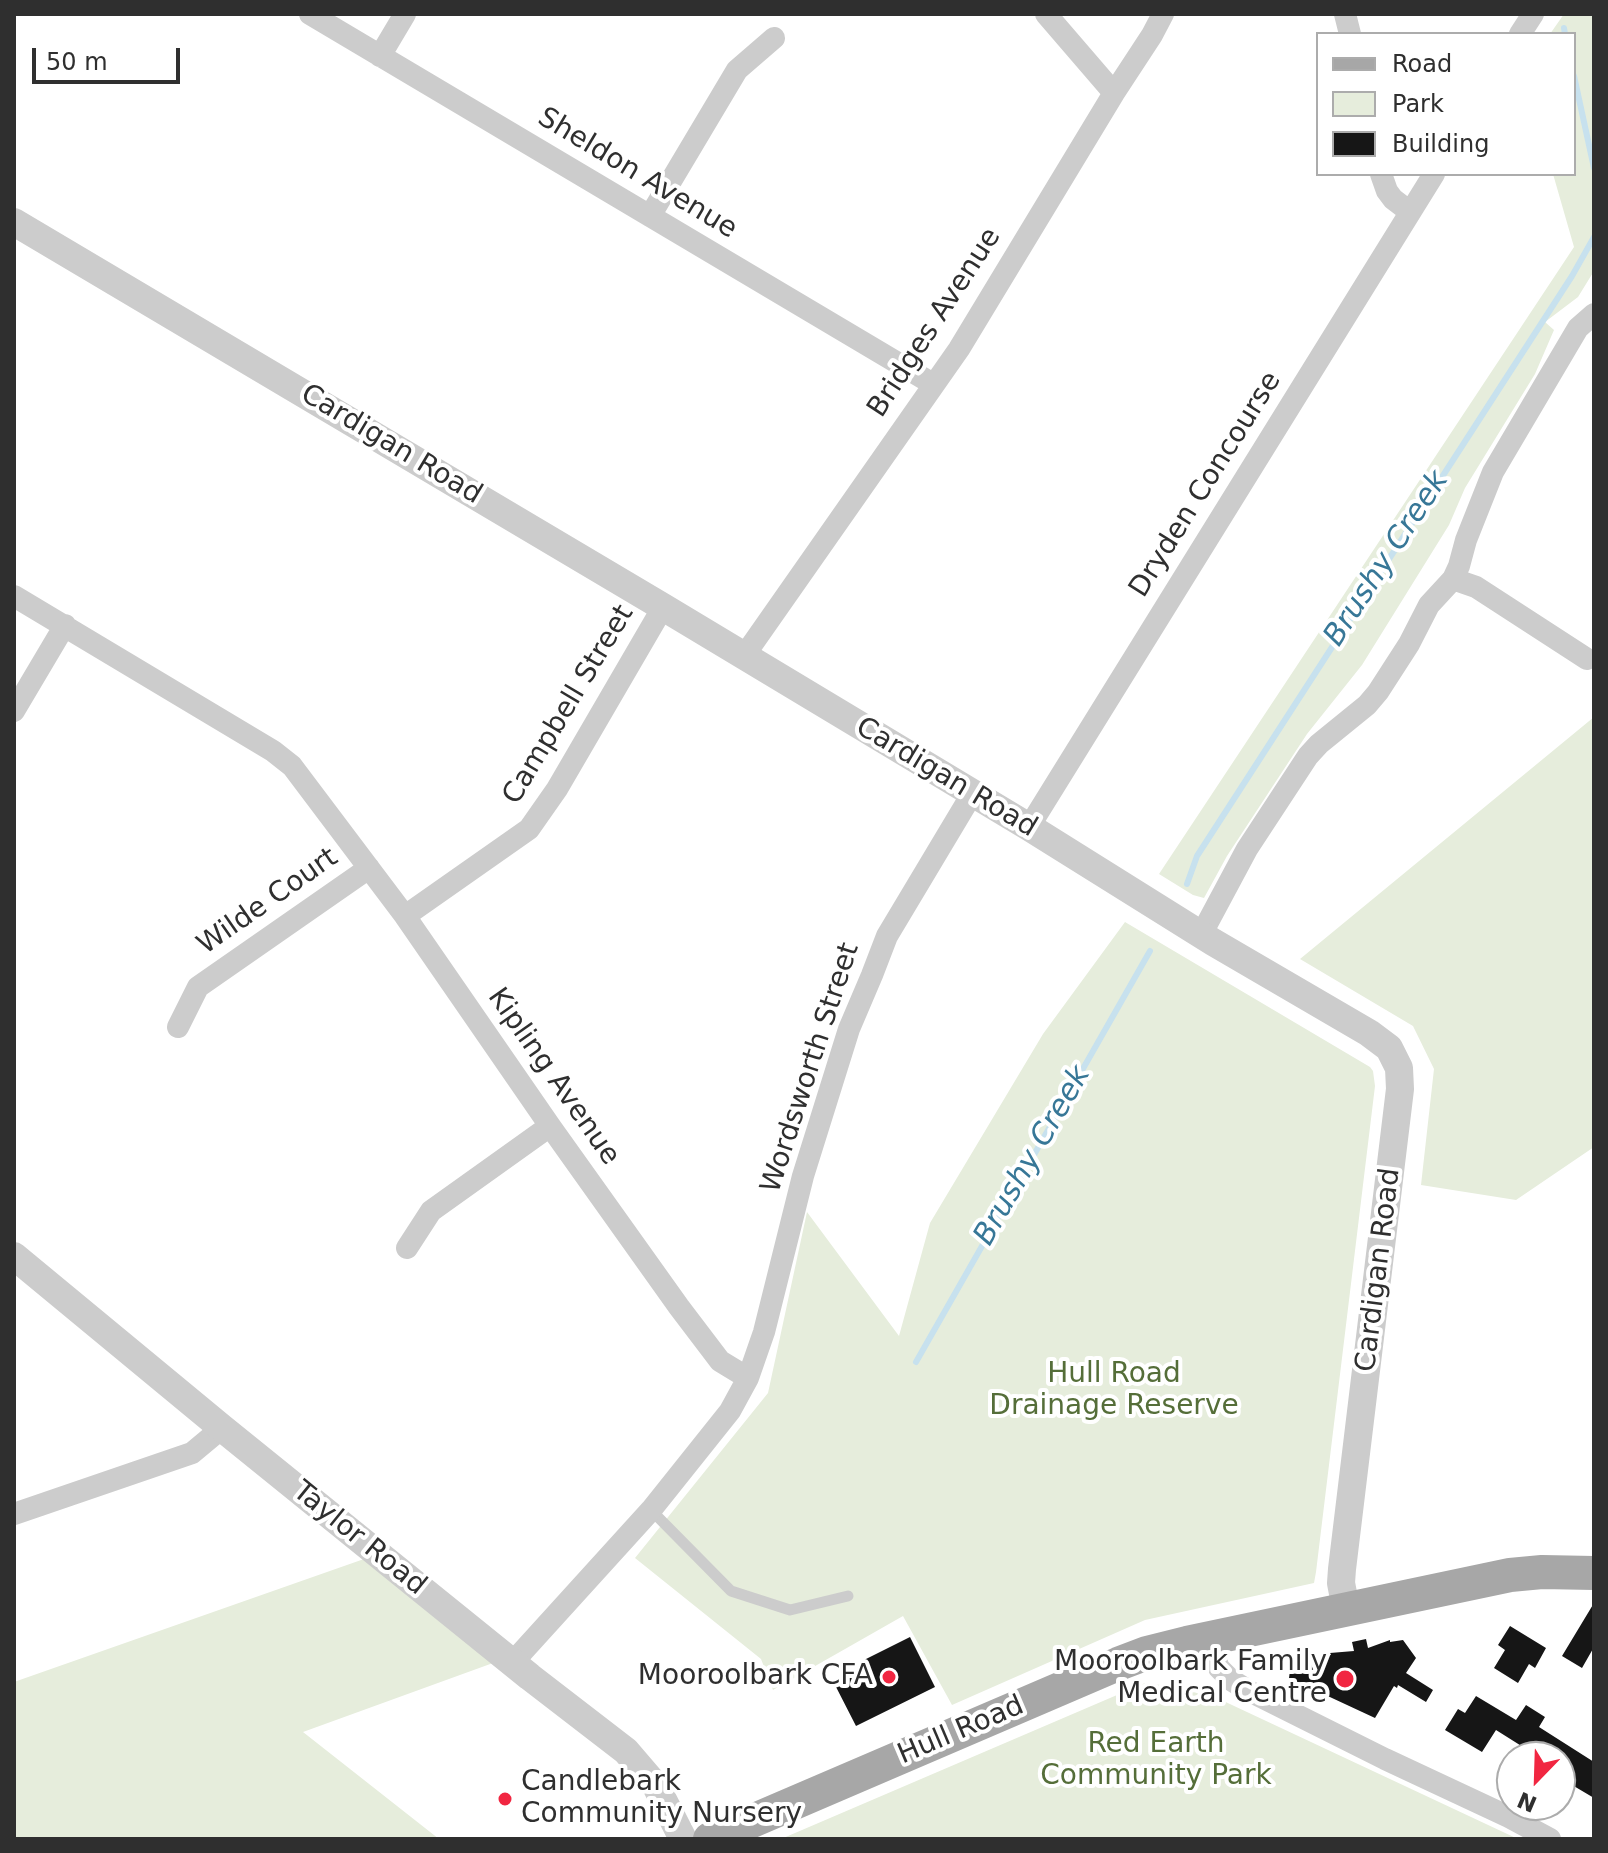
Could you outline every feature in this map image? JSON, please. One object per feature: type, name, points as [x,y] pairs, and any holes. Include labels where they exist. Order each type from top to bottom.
[{"type":"main road","name":"Hull Road","points":[[710,1839],[1118,1664],[1158,1650],[1510,1575],[1594,1573]]},
{"type":"street","name":"Sheldon Avenue","points":[[310,14],[933,384]]},
{"type":"street","points":[[380,56],[405,14]]},
{"type":"street","points":[[1046,14],[1114,93]]},
{"type":"street","name":"Bridges Avenue","points":[[744,656],[959,349],[1163,14]]},
{"type":"street","points":[[1521,32],[1533,14]]},
{"type":"street","points":[[650,216],[737,70],[774,38]]},
{"type":"street","points":[[1382,176],[1393,199],[1410,212]]},
{"type":"street","name":"Dryden Concourse","points":[[1029,827],[1433,176]]},
{"type":"street","name":"Cardigan Road","points":[[14,222],[663,607],[1029,827],[1201,935],[1369,1033],[1389,1048],[1399,1068],[1400,1089],[1342,1569],[1346,1609]]},
{"type":"street","points":[[1201,935],[1247,849],[1308,756],[1378,692],[1409,644],[1429,605],[1453,579],[1493,472],[1572,337],[1594,314]]},
{"type":"street","points":[[1453,579],[1476,587],[1587,659]]},
{"type":"street","name":"Kipling Avenue","points":[[14,596],[273,751],[292,766],[405,916],[670,1295],[720,1361],[748,1378]]},
{"type":"street","name":"Campbell Street","points":[[405,916],[529,829],[557,789],[663,607]]},
{"type":"street","points":[[14,711],[65,625]]},
{"type":"street","name":"Wordsworth Street","points":[[748,1378],[764,1332],[803,1176],[849,1029],[887,936],[972,794]]},
{"type":"street","name":"Wilde Court","points":[[178,1027],[198,987],[369,868]]},
{"type":"street","points":[[407,1248],[431,1211],[550,1126]]},
{"type":"street","name":"Taylor Road","points":[[14,1256],[222,1428],[626,1751],[656,1786],[683,1839]]},
{"type":"street","points":[[513,1662],[651,1510],[730,1411],[748,1378]]},
{"type":"street","points":[[14,1514],[192,1453],[222,1428]]},
{"type":"street","points":[[1207,1639],[1219,1668],[1249,1691],[1550,1839]]},
{"type":"lane","points":[[651,1510],[731,1591],[790,1610],[848,1596]]},
{"type":"green space","points":[[1564,14],[1594,14],[1594,271],[1578,297],[1545,322],[1554,330],[1535,374],[1465,488],[1449,525],[1362,665],[1307,734],[1227,856],[1204,898],[1193,895],[1159,874],[1574,247],[1554,176],[1576,176],[1576,32],[1551,32]]},
{"type":"green space","points":[[1594,717],[1594,1147],[1516,1200],[1421,1185],[1434,1069],[1413,1026],[1300,959]]},
{"type":"green space","name":"Hull Road Drainage Reserve","points":[[1125,922],[1373,1071],[1375,1086],[1314,1583],[1145,1620],[952,1705],[903,1616],[773,1690],[761,1659],[635,1558],[768,1393],[807,1212],[899,1336],[930,1223],[1043,1034]]},
{"type":"green space","points":[[364,1559],[493,1663],[303,1732],[439,1839],[14,1839],[14,1682]]},
{"type":"green space","name":"Red Earth Community Park","points":[[1145,1683],[1200,1690],[1518,1839],[781,1839]]},
{"type":"building","points":[[1594,1603],[1594,1647],[1582,1668],[1562,1656]]},
{"type":"building","points":[[1510,1626],[1546,1648],[1535,1668],[1529,1664],[1518,1683],[1494,1668],[1505,1650],[1498,1645]]},
{"type":"building","name":"Mooroolbark CFA","points":[[910,1637],[935,1687],[856,1726],[834,1683],[861,1670],[858,1663]]},
{"type":"building","name":"Mooroolbark Family Medical Centre","points":[[1366,1639],[1368,1648],[1390,1640],[1403,1640],[1416,1658],[1406,1673],[1433,1690],[1426,1702],[1398,1685],[1397,1688],[1394,1686],[1375,1718],[1289,1678],[1291,1663],[1330,1653],[1354,1651],[1352,1642]]},
{"type":"building","points":[[1476,1696],[1516,1720],[1526,1705],[1545,1717],[1539,1727],[1561,1741],[1513,1741],[1496,1730],[1482,1752],[1445,1730],[1458,1709],[1465,1713]]},
{"type":"building","points":[[1576,1751],[1594,1762],[1594,1798],[1576,1787]]},
{"type":"waterway","name":"Brushy Creek","points":[[1564,28],[1565,32]]},
{"type":"waterway","name":"Brushy Creek","points":[[1576,85],[1594,168]]},
{"type":"waterway","name":"Brushy Creek","points":[[1187,884],[1197,856],[1572,276],[1594,237]]},
{"type":"waterway","name":"Brushy Creek","points":[[916,1362],[1150,951]]},
{"type":"place","name":"Mooroolbark CFA","points":[[889,1677]]},
{"type":"place","name":"Mooroolbark Family Medical Centre","points":[[1345,1679]]},
{"type":"place","name":"Candlebark Community Nursery","points":[[505,1799]]}]
